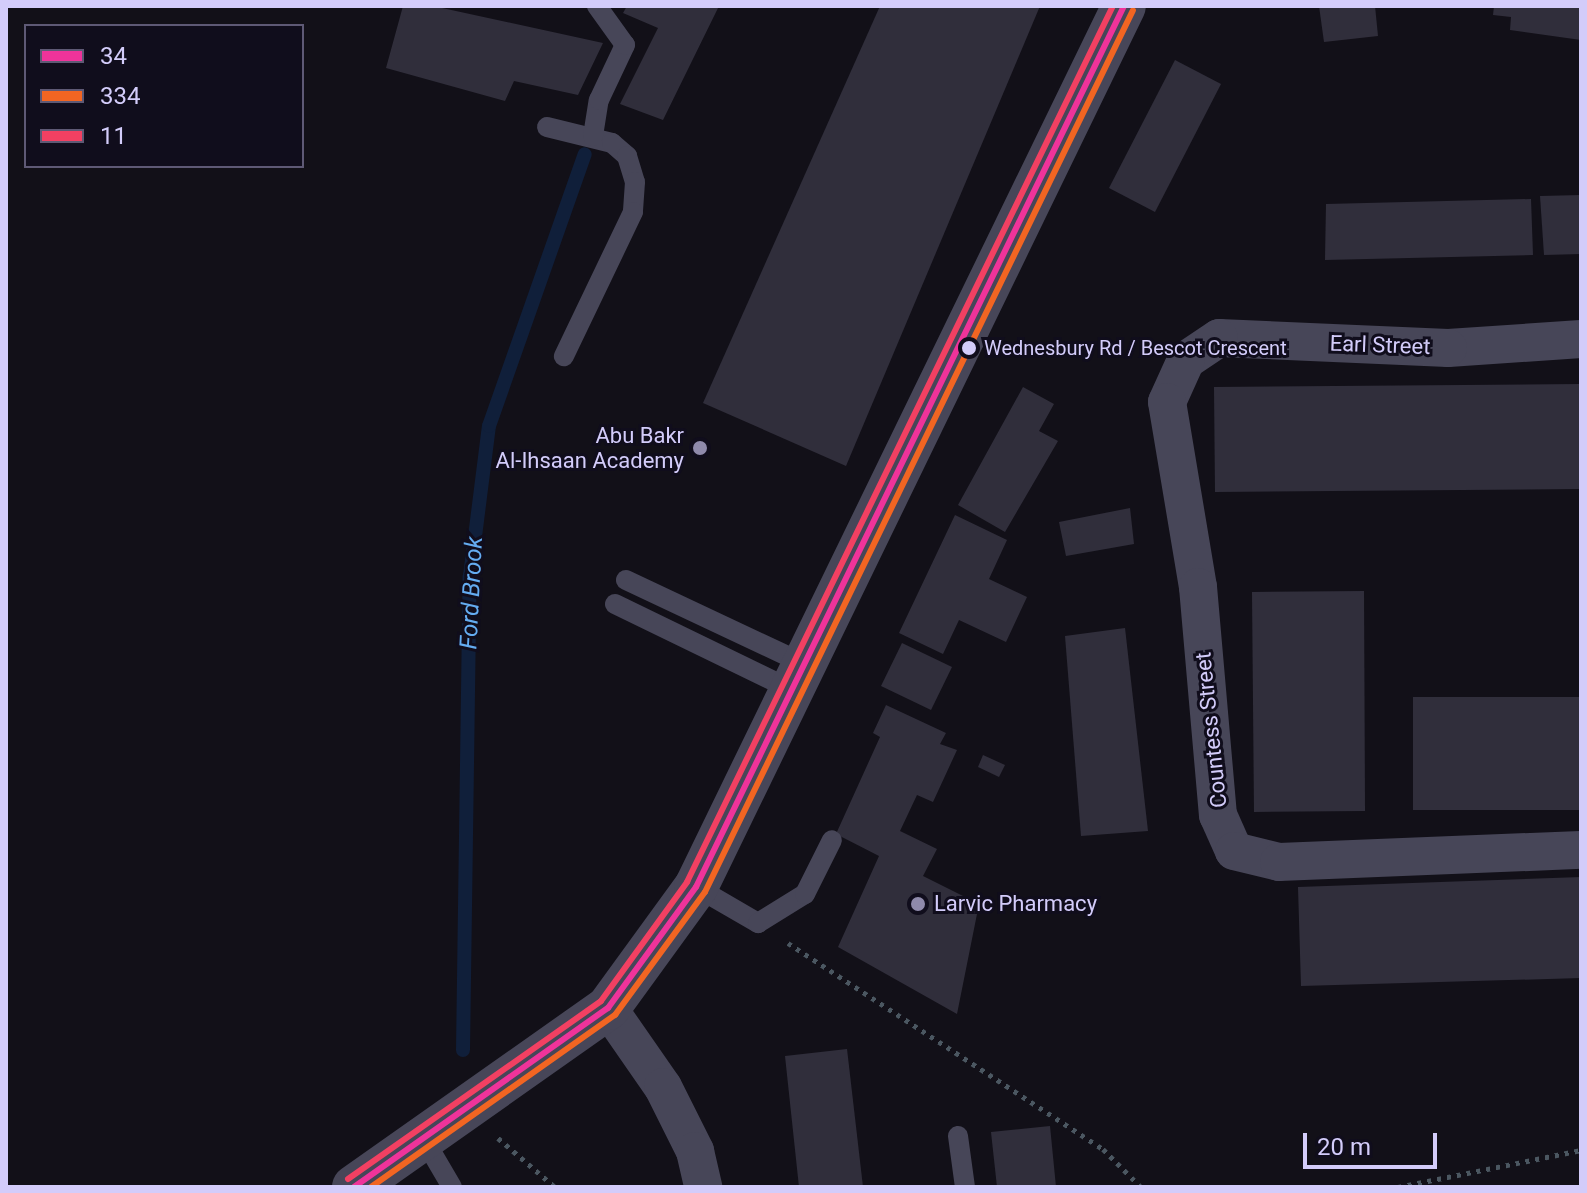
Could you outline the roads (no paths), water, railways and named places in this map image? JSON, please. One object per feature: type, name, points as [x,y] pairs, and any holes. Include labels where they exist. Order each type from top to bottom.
[{"type":"street","points":[[354,1187],[425,1141],[608,1008],[696,887],[1124,6]]},
{"type":"street","name":"Earl Street","points":[[1186,360],[1219,338],[1448,348],[1581,339]]},
{"type":"street","name":"Countess Street","points":[[1186,360],[1167,402],[1198,587],[1218,815],[1234,851],[1279,862],[1581,850]]},
{"type":"street","points":[[608,1008],[663,1087],[695,1151],[703,1187]]},
{"type":"lane","points":[[593,136],[599,100],[625,45],[597,6]]},
{"type":"lane","points":[[547,127],[593,136],[627,156],[635,182],[633,212],[564,356]]},
{"type":"lane","points":[[626,580],[800,678]]},
{"type":"lane","points":[[615,604],[800,678]]},
{"type":"lane","points":[[696,887],[758,923],[805,894],[832,840]]},
{"type":"lane","points":[[958,1136],[965,1187]]},
{"type":"lane","points":[[425,1141],[452,1187]]},
{"type":"waterway","name":"Ford Brook","points":[[463,1050],[470,576],[489,426],[585,154]]},
{"type":"place","name":"Wednesbury Rd / Bescot Crescent","points":[[969,348]]},
{"type":"place","name":"Abu Bakr Al-Ihsaan Academy","points":[[700,448]]},
{"type":"place","name":"Larvic Pharmacy","points":[[918,904]]}]
